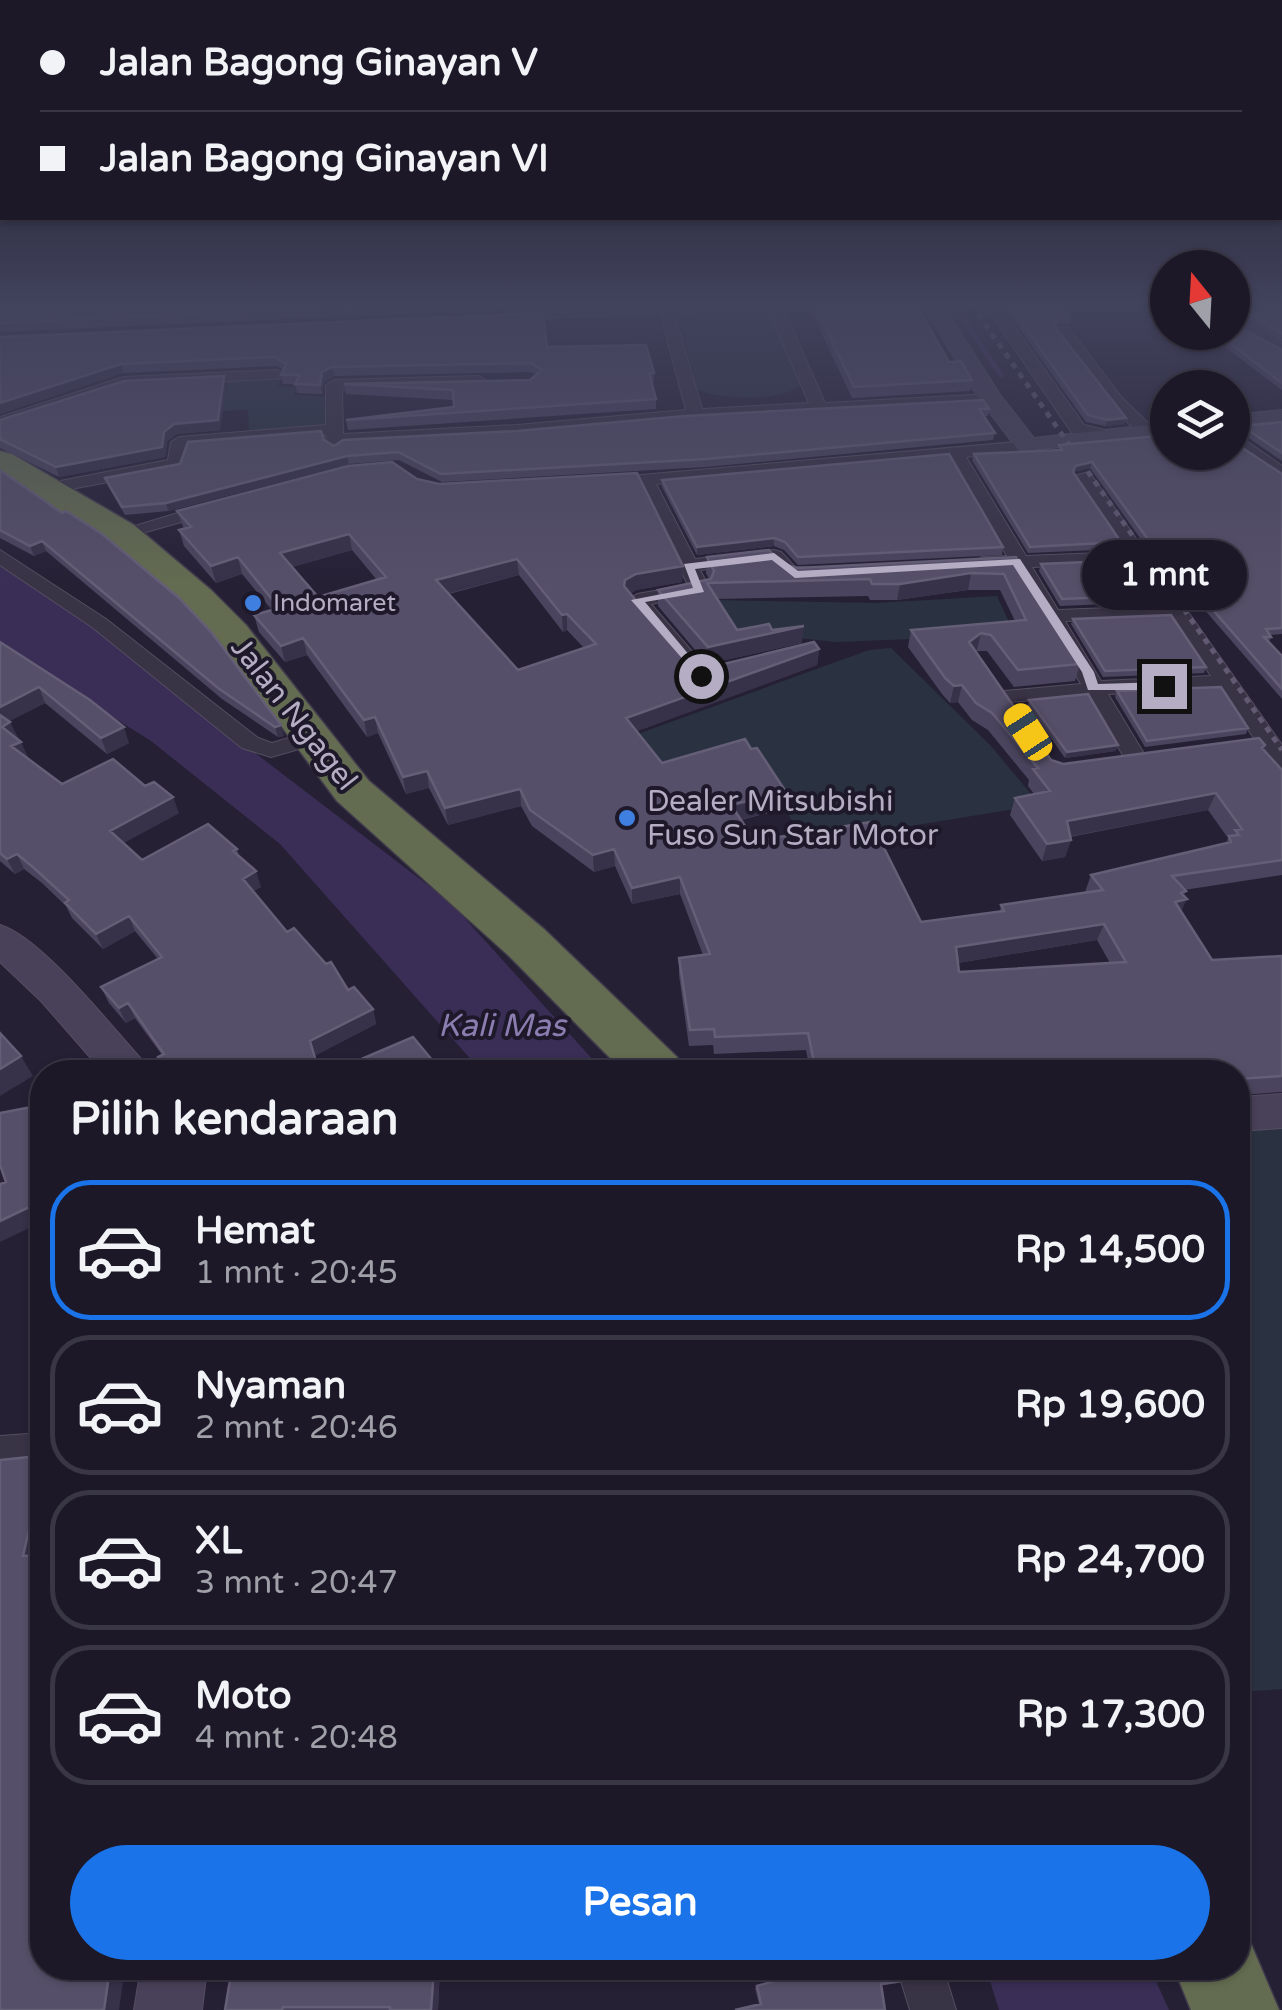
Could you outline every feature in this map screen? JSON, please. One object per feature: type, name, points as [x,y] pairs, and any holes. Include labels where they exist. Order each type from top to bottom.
[{"type":"highway","name":"Jalan Ngagel","points":[[0,461],[120,533],[214,614],[353,791],[526,943],[646,1060]]},
{"type":"highway","points":[[1222,1980],[1234,2010]]},
{"type":"street","points":[[0,422],[75,398]]},
{"type":"street","points":[[334,398],[336,472]]},
{"type":"street","points":[[691,398],[695,414]]},
{"type":"street","points":[[814,398],[819,408]]},
{"type":"street","points":[[1056,398],[1078,430],[1111,438]]},
{"type":"street","points":[[1114,398],[1150,426]]},
{"type":"street","points":[[50,488],[176,464],[180,442],[559,426],[695,414],[991,400],[1028,446]]},
{"type":"street","points":[[1250,420],[1282,417]]},
{"type":"street","points":[[0,440],[43,426]]},
{"type":"street","points":[[586,484],[956,454],[1150,433]]},
{"type":"street","points":[[1250,450],[1282,474]]},
{"type":"street","points":[[956,454],[1016,562],[1088,672],[1092,688],[1135,757]]},
{"type":"street","points":[[1083,476],[1275,752]]},
{"type":"street","points":[[645,480],[700,590],[637,600],[702,677],[740,667]]},
{"type":"street","points":[[120,533],[235,501]]},
{"type":"street","points":[[0,556],[99,624],[250,742],[271,750],[312,738]]},
{"type":"street","points":[[688,566],[774,556],[791,574],[841,572]]},
{"type":"street","points":[[965,564],[1140,558]]},
{"type":"street","points":[[1050,616],[1178,612]]},
{"type":"street","points":[[990,675],[1021,721]]},
{"type":"street","points":[[1004,698],[1092,688],[1226,682]]},
{"type":"street","points":[[1238,747],[1275,752]]},
{"type":"street","points":[[1110,762],[1166,754]]},
{"type":"street","points":[[0,940],[55,991],[116,1060]]},
{"type":"street","points":[[1250,1113],[1282,1111]]},
{"type":"street","points":[[0,1454],[30,1452]]},
{"type":"street","points":[[168,2010],[172,1980]]},
{"type":"street","points":[[924,1980],[934,2010]]},
{"type":"shaded area","points":[[224,398],[332,398],[329,427],[249,433],[248,410],[221,411]]},
{"type":"shaded area","points":[[997,596],[1015,635],[836,642],[702,628],[714,600],[877,603]]},
{"type":"shaded area","points":[[891,648],[991,746],[1040,805],[806,843],[751,754],[660,769],[635,735],[869,650]]},
{"type":"shaded area","points":[[1282,1123],[1282,1689],[1250,1691],[1250,1125]]},
{"type":"water","name":"Kali Mas","points":[[0,562],[156,672],[229,733],[450,902],[593,1060],[471,1060],[280,844],[151,741],[0,646]]},
{"type":"water","points":[[990,1980],[1155,1980],[1169,2010],[999,2010]]},
{"type":"building","points":[[71,398],[221,398],[218,420],[174,424],[164,432],[162,447],[56,467],[0,439],[0,420]]},
{"type":"building","points":[[453,398],[656,399],[346,420],[454,407]]},
{"type":"building","points":[[1076,398],[1110,398],[1126,418],[1107,420],[1088,415]]},
{"type":"building","points":[[983,400],[989,409],[979,409],[995,433],[706,459],[441,474],[398,452],[347,456],[166,503],[122,507],[105,478],[180,464],[188,442],[321,431],[324,440],[334,446],[343,440]]},
{"type":"building","points":[[1282,422],[1282,453],[1250,431],[1250,425]]},
{"type":"building","points":[[1150,437],[1150,470],[1250,470],[1250,453],[1282,474],[1282,628],[1266,629],[1271,637],[1264,637],[1282,656],[1282,689],[1172,563],[1168,567],[1092,462],[1075,466],[1073,472],[1121,542],[1030,547],[974,454],[1062,450],[1059,445]]},
{"type":"building","points":[[949,454],[1003,547],[798,557],[785,542],[774,538],[697,547],[662,480]]},
{"type":"building","points":[[392,462],[417,479],[439,484],[637,473],[683,566],[636,574],[625,580],[624,586],[691,667],[703,669],[814,642],[819,649],[626,718],[662,763],[745,739],[751,749],[757,748],[786,792],[731,805],[755,841],[871,822],[921,922],[1004,911],[1001,905],[1103,890],[1091,875],[1231,842],[1229,836],[1239,835],[1235,830],[1242,829],[1216,793],[1067,821],[1071,840],[1047,844],[1015,798],[1050,791],[1033,769],[1038,768],[992,713],[976,703],[962,685],[954,686],[945,678],[911,630],[1026,620],[1004,574],[971,573],[900,584],[872,584],[870,579],[707,583],[737,630],[769,624],[772,630],[804,626],[708,647],[658,590],[711,579],[714,571],[707,557],[769,550],[781,563],[797,568],[1016,557],[1080,664],[1018,670],[991,635],[981,633],[969,642],[1051,760],[1063,764],[1259,738],[1265,745],[1262,748],[1282,770],[1282,860],[1172,876],[1186,891],[1181,893],[1187,899],[1175,902],[1212,960],[1282,956],[1282,1076],[1250,1078],[1250,1060],[814,1060],[808,1033],[715,1037],[714,1029],[690,1030],[679,958],[710,954],[680,877],[632,888],[614,849],[593,855],[530,810],[520,789],[445,808],[427,771],[403,777],[375,717],[364,720],[303,638],[281,646],[254,615],[279,608],[238,557],[211,566],[179,530],[191,527],[177,511],[348,466]],"holes":[[[349,534],[386,577],[318,597],[280,553]],[[517,559],[562,615],[567,614],[596,644],[518,670],[436,580]],[[1104,924],[1126,962],[959,972],[956,947]]]},
{"type":"building","points":[[0,470],[62,513],[66,511],[102,534],[179,598],[212,633],[281,725],[275,727],[218,688],[42,541],[30,546],[0,530]]},
{"type":"building","points":[[1134,560],[1159,595],[1062,599],[1041,564]]},
{"type":"building","points":[[1171,615],[1206,667],[1105,671],[1073,619]]},
{"type":"building","points":[[0,642],[90,700],[124,727],[101,738],[39,687],[0,707]]},
{"type":"building","points":[[1221,687],[1248,728],[1147,741],[1117,691]]},
{"type":"building","points":[[1088,694],[1118,745],[1067,752],[1029,700]]},
{"type":"building","points":[[0,715],[10,722],[2,727],[21,742],[11,746],[62,784],[113,759],[145,786],[154,782],[173,797],[110,831],[142,860],[208,824],[256,871],[243,879],[287,932],[294,928],[326,964],[331,962],[348,990],[354,987],[373,1009],[310,1041],[316,1060],[160,1060],[158,1057],[164,1054],[128,1003],[119,1008],[101,987],[162,957],[129,916],[96,934],[65,903],[69,900],[34,868],[17,854],[7,859],[0,853]]},
{"type":"building","points":[[0,1033],[21,1056],[0,1069]]},
{"type":"building","points":[[413,1037],[432,1060],[359,1060]]},
{"type":"building","points":[[30,1107],[30,1207],[0,1221],[0,1184],[6,1182],[0,1165],[0,1113]]},
{"type":"building","points":[[30,1454],[30,1526],[23,1556],[30,1556],[30,1980],[108,1980],[104,2010],[0,2010],[0,1460]]},
{"type":"building","points":[[230,1980],[433,1980],[431,2010],[225,2010]]},
{"type":"building","points":[[778,1980],[902,1981],[881,1984],[885,2010],[735,2010],[761,2004],[757,1986]]},
{"type":"railway","points":[[1036,398],[1282,750]]},
{"type":"place","name":"Indomaret","points":[[253,603]]},
{"type":"place","name":"Dealer Mitsubishi Fuso Sun Star Motor","points":[[627,818]]},
{"type":"route","points":[[701,676],[637,600],[700,590],[688,566],[774,556],[795,575],[1016,562],[1088,672],[1092,688],[1164,686]]}]
